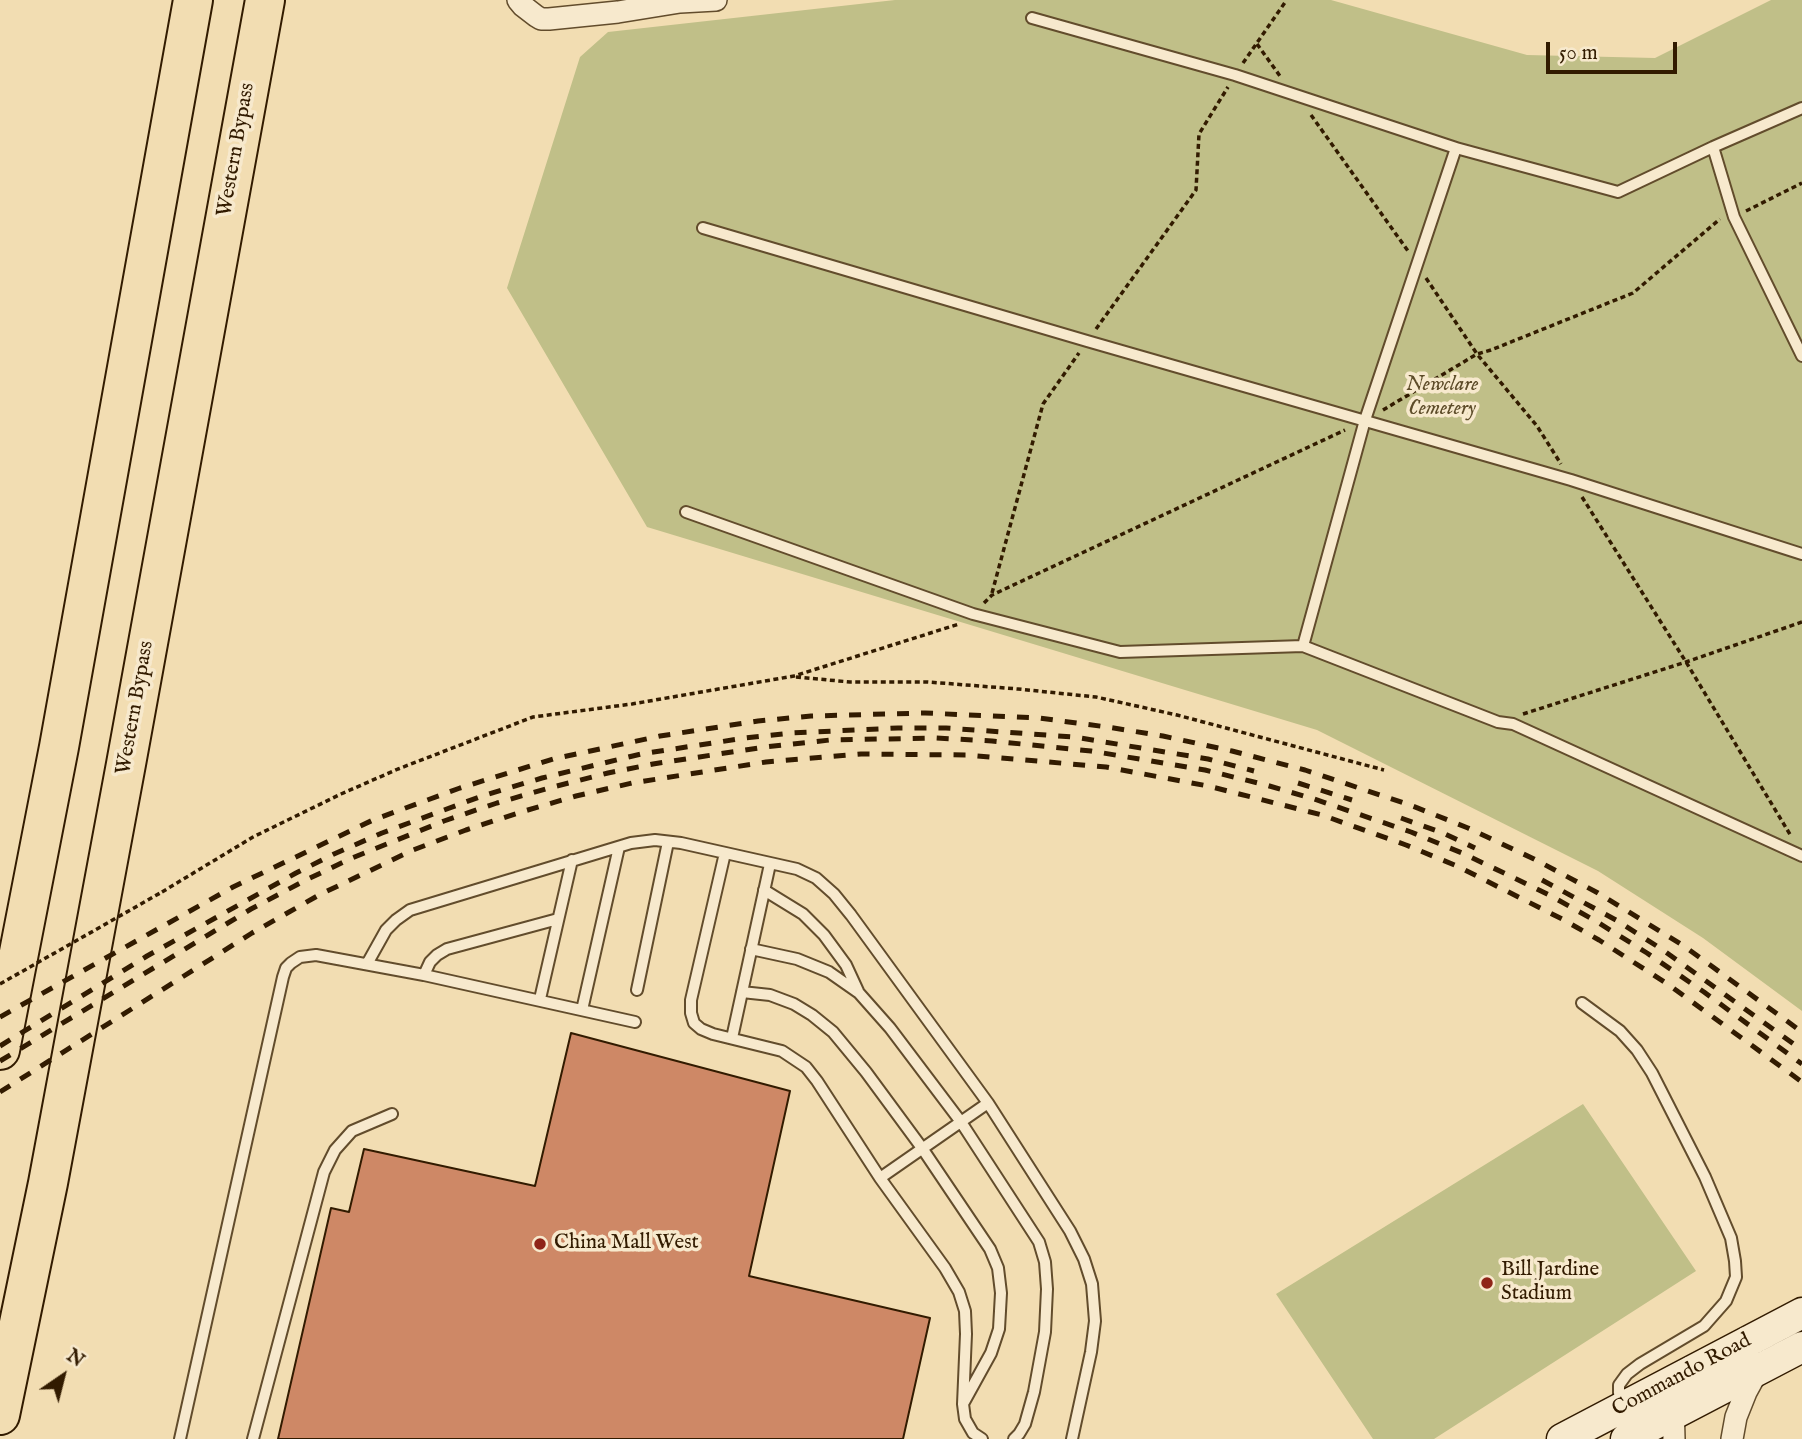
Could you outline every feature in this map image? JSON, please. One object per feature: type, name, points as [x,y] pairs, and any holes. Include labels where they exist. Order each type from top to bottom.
[{"type":"highway","points":[[0,1050],[59,747],[193,0]]},
{"type":"highway","name":"Western Bypass","points":[[0,1415],[126,764],[265,0]]},
{"type":"main road","name":"Commando Road","points":[[1674,1405],[1802,1313]]},
{"type":"main road","name":"Commando Road","points":[[1562,1439],[1631,1427],[1674,1405],[1759,1370],[1802,1347]]},
{"type":"street","points":[[518,0],[541,19],[618,12],[680,1],[716,0]]},
{"type":"street","points":[[1732,1439],[1736,1417],[1759,1370]]},
{"type":"lane","points":[[1032,18],[1235,75],[1456,148],[1618,192],[1802,108]]},
{"type":"lane","points":[[1713,147],[1734,217],[1802,356]]},
{"type":"lane","points":[[1303,646],[1364,421],[1456,148]]},
{"type":"lane","points":[[703,228],[1571,480],[1802,554]]},
{"type":"lane","points":[[686,512],[973,614],[1120,652],[1303,646],[1498,722],[1513,724],[1802,856]]},
{"type":"lane","points":[[367,964],[386,930],[410,910],[572,860],[654,840],[797,869],[816,878],[834,894],[988,1103],[1070,1231],[1084,1259],[1092,1284],[1095,1321],[1072,1439]]},
{"type":"lane","points":[[637,990],[668,842]]},
{"type":"lane","points":[[582,1010],[619,847]]},
{"type":"lane","points":[[725,853],[691,1000],[694,1023],[713,1034],[782,1051],[806,1067],[817,1081],[959,1292],[965,1311],[965,1419],[973,1433],[982,1439]]},
{"type":"lane","points":[[540,999],[572,860]]},
{"type":"lane","points":[[732,1038],[770,864]]},
{"type":"lane","points":[[764,890],[803,914],[824,934],[846,965],[859,993]]},
{"type":"lane","points":[[424,975],[430,962],[447,949],[558,919]]},
{"type":"lane","points":[[751,949],[797,959],[829,971],[859,993],[890,1028],[961,1122],[1039,1242],[1045,1262],[1047,1289],[1045,1332],[1028,1413],[1014,1439]]},
{"type":"lane","points":[[180,1439],[283,977],[291,963],[304,956],[316,954],[540,999],[635,1022]]},
{"type":"lane","points":[[742,992],[769,995],[794,1004],[813,1015],[833,1032],[922,1148],[990,1249],[998,1268],[1001,1293],[999,1329],[991,1353],[963,1404]]},
{"type":"lane","points":[[1578,1439],[1631,1427],[1619,1393],[1619,1385],[1640,1364],[1704,1326],[1726,1301],[1736,1277],[1731,1238],[1705,1177],[1652,1073],[1620,1031],[1582,1003]]},
{"type":"lane","points":[[880,1178],[988,1103]]},
{"type":"lane","points":[[253,1439],[324,1172],[335,1150],[352,1132],[392,1114]]},
{"type":"lane","points":[[1674,1405],[1802,1323]]},
{"type":"lane","points":[[1674,1405],[1802,1338]]},
{"type":"path","points":[[992,595],[1043,404],[1196,190],[1199,134],[1235,75],[1286,1]]},
{"type":"path","points":[[1256,44],[1293,94],[1318,122],[1477,354],[1537,426],[1686,662],[1795,843]]},
{"type":"path","points":[[0,984],[253,837],[398,769],[533,718],[794,677],[957,625],[992,595],[1364,421],[1477,354],[1633,293],[1722,216],[1734,217],[1802,183]]},
{"type":"path","points":[[1498,722],[1802,622]]},
{"type":"path","points":[[794,677],[850,682],[928,682],[1096,697],[1177,715],[1384,770]]},
{"type":"green space","name":"Newclare Cemetery","points":[[895,0],[1331,0],[1527,55],[1655,58],[1771,0],[1802,0],[1802,1011],[1703,938],[1598,871],[1317,730],[647,527],[507,288],[580,57],[608,32]]},
{"type":"green space","name":"Bill Jardine Stadium","points":[[1583,1104],[1696,1271],[1434,1439],[1373,1439],[1276,1294]]},
{"type":"building","name":"China Mall West","points":[[571,1033],[790,1091],[749,1276],[930,1318],[903,1439],[278,1439],[331,1208],[349,1212],[364,1149],[535,1186]]},
{"type":"railway","points":[[0,1017],[233,887],[373,820],[460,788],[553,759],[660,736],[811,716],[925,713],[1039,718],[1163,736],[1305,770],[1410,805],[1468,828],[1598,893],[1684,946],[1802,1032]]},
{"type":"railway","points":[[0,1046],[147,956],[334,854],[482,796],[641,754],[791,733],[946,728],[1074,737],[1208,759],[1254,771]]},
{"type":"railway","points":[[0,1061],[251,909],[352,858],[444,821],[549,788],[653,764],[830,740],[936,738],[1091,751],[1205,770],[1314,799],[1411,832],[1506,874],[1594,920],[1704,992],[1802,1064]]},
{"type":"railway","points":[[0,1092],[252,933],[319,895],[413,850],[521,812],[632,783],[766,762],[861,754],[967,755],[1106,767],[1208,786],[1322,815],[1457,866],[1562,919],[1669,985],[1802,1082]]},
{"type":"railway","points":[[1298,783],[1352,800]]},
{"type":"railway","points":[[1401,818],[1475,848]]},
{"type":"railway","points":[[1542,880],[1616,920],[1663,950],[1802,1050]]},
{"type":"place","name":"China Mall West","points":[[540,1244]]},
{"type":"place","name":"Bill Jardine Stadium","points":[[1487,1283]]}]
